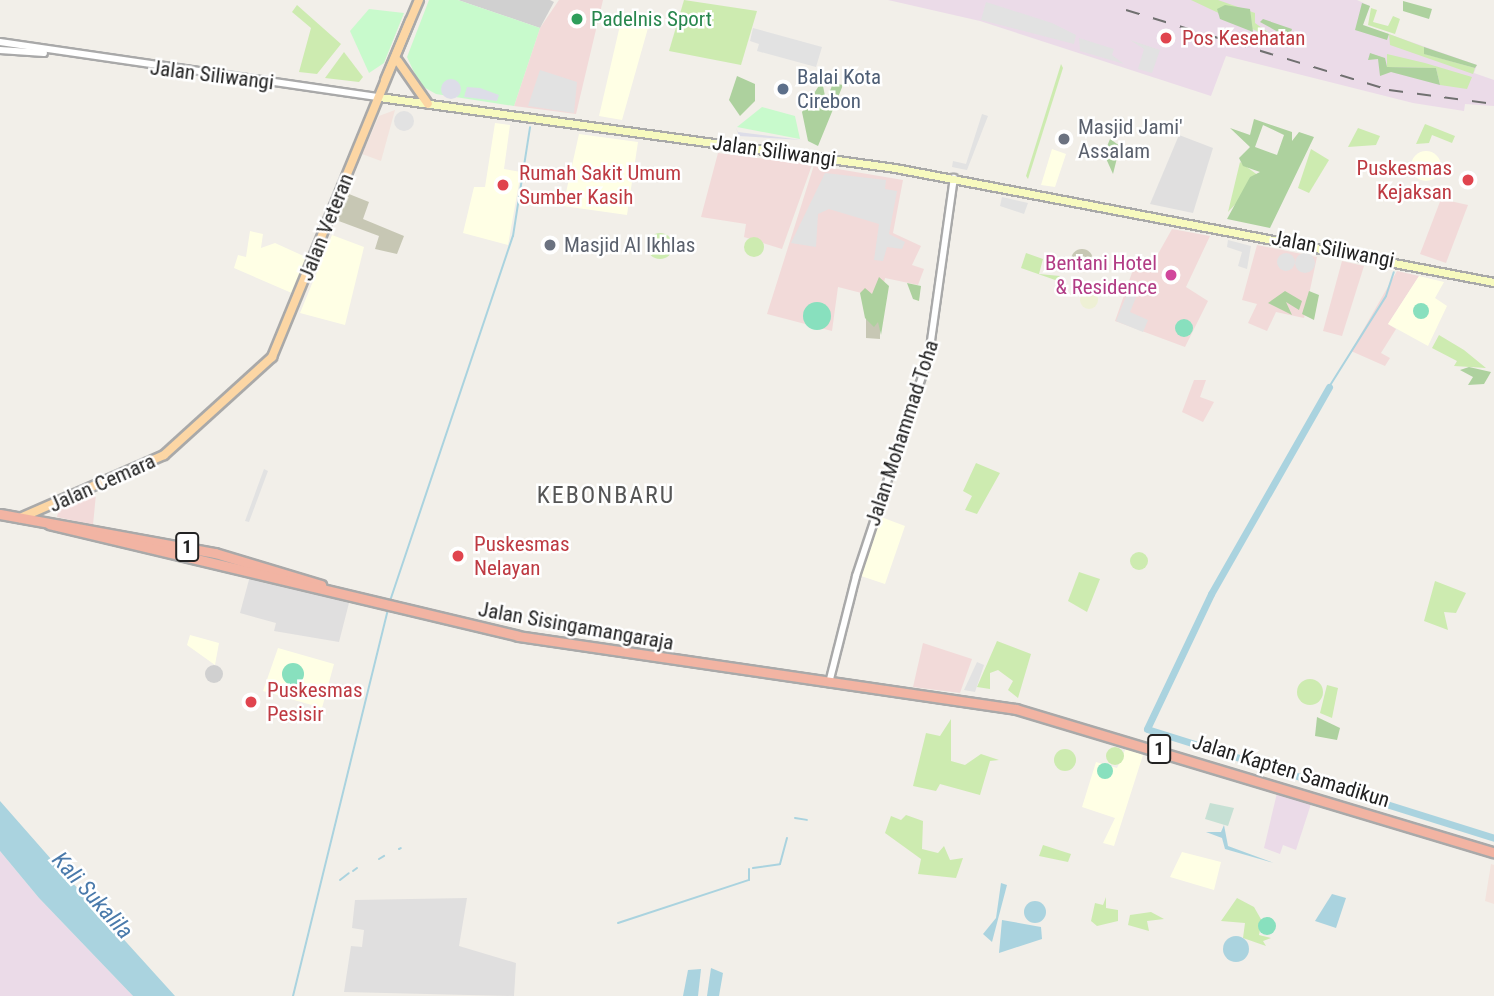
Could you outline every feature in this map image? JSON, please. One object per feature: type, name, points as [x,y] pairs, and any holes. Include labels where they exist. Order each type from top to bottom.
[{"type":"highway","name":"Jalan Sisingamangaraja","points":[[0,514],[321,585],[518,636],[828,683]]},
{"type":"highway","name":"Jalan Kapten Samadikun","points":[[828,683],[1028,712],[1494,852]]},
{"type":"main road","points":[[385,83],[419,0]]},
{"type":"main road","points":[[385,83],[398,61],[410,21]]},
{"type":"main road","points":[[398,61],[428,104]]},
{"type":"main road","name":"Jalan Veteran","points":[[272,357],[385,83]]},
{"type":"main road","name":"Jalan Siliwangi","points":[[379,97],[954,178],[1494,282]]},
{"type":"main road","name":"Jalan Cemara","points":[[20,518],[164,455],[272,357]]},
{"type":"street","name":"Jalan Siliwangi","points":[[0,42],[49,53]]},
{"type":"street","name":"Jalan Siliwangi","points":[[0,50],[49,53],[379,97]]},
{"type":"street","name":"Jalan Mohammad Toha","points":[[828,683],[856,576],[929,355],[954,178]]},
{"type":"shaded area","points":[[458,0],[550,0],[554,2],[540,28]]},
{"type":"shaded area","points":[[559,0],[603,0],[576,114],[514,106],[540,28]]},
{"type":"shaded area","points":[[888,0],[1357,0],[1370,6],[1363,25],[1477,65],[1474,73],[1494,80],[1494,106],[1465,104],[1464,111],[1413,103],[1226,56],[1211,96],[980,21]]},
{"type":"shaded area","points":[[986,2],[1052,23],[1076,35],[1074,44],[981,20]]},
{"type":"shaded area","points":[[621,21],[648,28],[622,120],[599,116]]},
{"type":"shaded area","points":[[753,28],[822,47],[816,67],[757,51],[759,44],[750,41]]},
{"type":"shaded area","points":[[1079,38],[1114,49],[1112,55],[1124,64],[1080,51]]},
{"type":"shaded area","points":[[1130,40],[1160,50],[1152,73],[1138,69],[1144,49]]},
{"type":"shaded area","points":[[540,70],[577,82],[574,113],[528,106]]},
{"type":"shaded area","points":[[451,79],[458,82],[461,89],[458,96],[451,99],[444,96],[441,89],[444,82]]},
{"type":"shaded area","points":[[467,87],[480,88],[499,95],[497,101],[464,97]]},
{"type":"shaded area","points":[[395,110],[381,161],[362,154],[379,116]]},
{"type":"shaded area","points":[[404,111],[411,114],[414,121],[411,128],[404,131],[397,128],[394,121],[397,114]]},
{"type":"shaded area","points":[[982,114],[988,116],[967,170],[952,167],[953,161],[966,164]]},
{"type":"shaded area","name":"Rumah Sakit Umum Sumber Kasih","points":[[495,123],[510,125],[504,169],[521,172],[508,245],[463,233],[474,187],[485,187]]},
{"type":"shaded area","points":[[736,128],[738,132],[802,140],[739,136]]},
{"type":"shaded area","points":[[579,134],[638,142],[627,215],[563,206]]},
{"type":"shaded area","points":[[1179,135],[1213,148],[1193,213],[1150,204]]},
{"type":"shaded area","points":[[1052,149],[1066,154],[1055,187],[1041,185]]},
{"type":"shaded area","points":[[1426,151],[1432,152],[1440,160],[1440,172],[1432,180],[1426,181],[1420,180],[1412,172],[1411,166],[1412,160],[1420,152]]},
{"type":"shaded area","points":[[718,153],[812,165],[782,249],[744,237],[746,224],[701,217]]},
{"type":"shaded area","points":[[814,165],[903,180],[893,233],[921,246],[912,265],[924,269],[918,285],[885,278],[881,298],[838,287],[832,331],[767,314]]},
{"type":"shaded area","points":[[825,173],[886,180],[885,189],[897,191],[889,234],[905,242],[902,249],[887,247],[883,261],[874,260],[879,224],[829,209],[818,214],[816,247],[791,243]]},
{"type":"shaded area","points":[[349,194],[369,202],[363,219],[404,236],[397,254],[375,249],[379,236],[336,220]]},
{"type":"shaded area","points":[[1002,197],[1028,203],[1024,214],[1000,206]]},
{"type":"shaded area","points":[[1441,199],[1468,205],[1446,263],[1420,254]]},
{"type":"shaded area","points":[[1172,229],[1210,236],[1186,287],[1208,301],[1185,347],[1115,321],[1135,264],[1149,270]]},
{"type":"shaded area","points":[[250,231],[263,234],[261,248],[275,243],[308,258],[294,294],[234,268],[238,255],[246,257]]},
{"type":"shaded area","points":[[332,235],[364,247],[345,325],[300,313]]},
{"type":"shaded area","points":[[1228,240],[1251,246],[1247,269],[1238,266],[1242,252],[1227,247]]},
{"type":"shaded area","points":[[1257,245],[1317,257],[1304,318],[1276,312],[1267,331],[1248,323],[1257,304],[1242,300]]},
{"type":"shaded area","points":[[1082,249],[1090,252],[1093,260],[1090,268],[1082,271],[1074,268],[1071,260],[1074,252]]},
{"type":"shaded area","points":[[1282,253],[1290,253],[1295,262],[1293,269],[1282,271],[1277,266],[1277,258]]},
{"type":"shaded area","points":[[1305,253],[1312,256],[1315,263],[1312,270],[1305,273],[1298,270],[1295,263],[1298,256]]},
{"type":"shaded area","points":[[1342,261],[1364,266],[1342,336],[1323,331]]},
{"type":"shaded area","points":[[1397,271],[1419,276],[1388,324],[1396,329],[1381,353],[1390,358],[1385,366],[1351,351]]},
{"type":"shaded area","points":[[1419,276],[1444,282],[1435,298],[1447,306],[1428,346],[1388,324]]},
{"type":"shaded area","points":[[1132,282],[1141,285],[1130,312],[1148,320],[1143,332],[1116,321]]},
{"type":"shaded area","points":[[1089,291],[1095,294],[1098,300],[1095,306],[1089,309],[1083,306],[1080,300],[1083,294]]},
{"type":"shaded area","points":[[866,319],[880,319],[880,339],[866,338]]},
{"type":"shaded area","points":[[1194,380],[1206,380],[1200,397],[1214,402],[1203,422],[1182,412]]},
{"type":"shaded area","points":[[264,469],[268,471],[249,522],[245,521]]},
{"type":"shaded area","points":[[96,494],[93,525],[57,517],[59,508]]},
{"type":"shaded area","points":[[881,517],[905,526],[885,584],[861,576]]},
{"type":"shaded area","points":[[250,576],[349,603],[339,642],[274,631],[276,623],[240,613]]},
{"type":"shaded area","points":[[190,635],[219,643],[215,665],[187,645]]},
{"type":"shaded area","points":[[923,643],[972,659],[960,693],[913,687]]},
{"type":"shaded area","points":[[278,648],[334,664],[322,708],[263,691]]},
{"type":"shaded area","points":[[977,662],[984,665],[975,692],[964,690]]},
{"type":"shaded area","points":[[210,665],[218,665],[223,674],[221,681],[210,683],[205,678],[205,670]]},
{"type":"shaded area","points":[[1126,748],[1143,755],[1114,846],[1103,843],[1115,818],[1082,807],[1096,762],[1117,768]]},
{"type":"shaded area","points":[[1277,793],[1311,804],[1296,850],[1283,845],[1280,854],[1264,848]]},
{"type":"shaded area","points":[[1210,803],[1234,808],[1228,826],[1205,819]]},
{"type":"shaded area","points":[[0,851],[39,898],[133,996],[0,996]]},
{"type":"shaded area","points":[[1182,852],[1221,862],[1214,890],[1170,877]]},
{"type":"shaded area","points":[[1491,864],[1494,865],[1494,904],[1485,901]]},
{"type":"shaded area","points":[[467,898],[459,946],[516,963],[514,996],[344,992],[351,946],[362,947],[364,930],[352,928],[355,900]]},
{"type":"green space","points":[[429,0],[458,0],[540,28],[514,106],[436,94],[420,85],[407,57]]},
{"type":"green space","points":[[684,0],[757,11],[741,65],[669,51]]},
{"type":"green space","points":[[1191,0],[1218,0],[1255,13],[1255,23],[1286,45]]},
{"type":"green space","points":[[1403,1],[1432,9],[1429,19],[1403,11]]},
{"type":"green space","points":[[1362,3],[1370,6],[1363,25],[1389,34],[1387,40],[1355,30]]},
{"type":"green space","points":[[297,5],[341,44],[317,74],[299,72],[311,28],[292,12]]},
{"type":"green space","points":[[1225,5],[1250,9],[1253,32],[1220,19],[1217,9]]},
{"type":"green space","points":[[1371,8],[1377,10],[1373,22],[1388,26],[1393,16],[1400,19],[1395,34],[1368,25]]},
{"type":"green space","points":[[369,9],[404,13],[384,63],[369,73],[350,31]]},
{"type":"green space","points":[[1263,19],[1292,29],[1289,38],[1260,22]]},
{"type":"green space","points":[[1389,34],[1424,47],[1425,54],[1475,68],[1473,74],[1390,45]]},
{"type":"green space","points":[[1424,47],[1477,65],[1475,68],[1424,54]]},
{"type":"green space","points":[[344,52],[363,77],[359,82],[325,78]]},
{"type":"green space","points":[[1370,53],[1385,58],[1387,67],[1436,68],[1440,85],[1391,72],[1380,76],[1378,59],[1368,60]]},
{"type":"green space","points":[[1387,54],[1472,77],[1467,89],[1440,85],[1436,68],[1387,67]]},
{"type":"green space","points":[[1061,64],[1063,68],[1028,179],[1026,176]]},
{"type":"green space","points":[[737,76],[755,84],[755,101],[740,116],[729,100]]},
{"type":"green space","points":[[822,81],[826,101],[833,83],[843,85],[818,146],[808,141],[802,112]]},
{"type":"green space","points":[[762,107],[795,116],[800,139],[737,127]]},
{"type":"green space","points":[[1254,119],[1292,132],[1292,141],[1299,132],[1314,137],[1270,228],[1227,219],[1250,177],[1260,172],[1243,166],[1239,158],[1250,147],[1230,128],[1250,135]],"holes":[[[1263,125],[1284,135],[1277,155],[1255,147]]]},
{"type":"green space","points":[[1425,124],[1455,136],[1452,143],[1432,135],[1429,143],[1416,144]]},
{"type":"green space","points":[[1358,128],[1380,136],[1376,145],[1348,147]]},
{"type":"green space","points":[[1110,139],[1120,146],[1113,174],[1104,154]]},
{"type":"green space","points":[[1311,149],[1329,160],[1309,193],[1298,188]]},
{"type":"green space","points":[[1240,162],[1259,176],[1250,177],[1247,192],[1228,212]]},
{"type":"green space","points":[[660,233],[669,237],[673,246],[669,255],[660,259],[651,255],[647,246],[651,237]]},
{"type":"green space","points":[[754,237],[761,240],[764,247],[761,254],[754,257],[747,254],[744,247],[747,240]]},
{"type":"green space","points":[[1026,253],[1043,259],[1039,274],[1060,276],[1058,281],[1021,268]]},
{"type":"green space","points":[[879,277],[889,286],[881,335],[878,322],[874,327],[865,318],[860,293],[865,288],[872,294]]},
{"type":"green space","points":[[907,283],[921,286],[919,301],[913,299]]},
{"type":"green space","points":[[1285,291],[1302,301],[1299,310],[1286,302],[1292,315],[1268,303]]},
{"type":"green space","points":[[1309,291],[1319,295],[1314,320],[1302,314]]},
{"type":"green space","points":[[817,302],[827,306],[831,316],[827,326],[817,330],[807,326],[803,316],[807,306]]},
{"type":"green space","points":[[1421,303],[1429,311],[1421,319],[1413,311]]},
{"type":"green space","points":[[1184,319],[1190,322],[1193,328],[1190,334],[1184,337],[1178,334],[1175,328],[1178,322]]},
{"type":"green space","points":[[1439,335],[1486,368],[1454,366],[1457,361],[1432,348]]},
{"type":"green space","points":[[1469,367],[1491,372],[1484,384],[1468,385],[1473,377],[1460,370]]},
{"type":"green space","points":[[976,463],[1000,473],[977,514],[965,510],[972,496],[963,491]]},
{"type":"green space","points":[[1139,552],[1145,555],[1148,561],[1145,567],[1139,570],[1133,567],[1130,561],[1133,555]]},
{"type":"green space","points":[[1079,572],[1100,579],[1087,612],[1068,601]]},
{"type":"green space","points":[[1435,581],[1466,593],[1456,613],[1444,612],[1448,630],[1424,621]]},
{"type":"green space","points":[[997,641],[1031,654],[1018,698],[1008,690],[1013,681],[998,670],[990,673],[990,689],[977,687]]},
{"type":"green space","points":[[293,663],[301,666],[304,674],[301,682],[293,685],[285,682],[282,674],[285,666]]},
{"type":"green space","points":[[1310,679],[1319,683],[1323,692],[1319,701],[1310,705],[1301,701],[1297,692],[1301,683]]},
{"type":"green space","points":[[1327,685],[1338,688],[1332,718],[1320,713]]},
{"type":"green space","points":[[1317,717],[1340,728],[1337,740],[1315,736]]},
{"type":"green space","points":[[951,719],[951,761],[965,765],[981,754],[999,760],[990,761],[980,795],[940,784],[936,791],[913,786],[926,733],[940,736]]},
{"type":"green space","points":[[1115,747],[1121,750],[1124,756],[1121,762],[1115,765],[1109,762],[1106,756],[1109,750]]},
{"type":"green space","points":[[1065,749],[1073,752],[1076,760],[1073,768],[1065,771],[1057,768],[1054,760],[1057,752]]},
{"type":"green space","points":[[1102,763],[1108,763],[1113,771],[1111,777],[1102,779],[1097,774],[1097,768]]},
{"type":"green space","points":[[906,815],[923,821],[922,849],[938,853],[944,846],[950,860],[963,858],[956,878],[918,874],[921,859],[885,833],[891,816],[901,820]]},
{"type":"green space","points":[[1043,845],[1071,854],[1068,862],[1039,856]]},
{"type":"green space","points":[[1106,897],[1106,908],[1118,910],[1118,921],[1097,926],[1091,921],[1095,903],[1103,905]]},
{"type":"green space","points":[[1237,898],[1254,907],[1262,921],[1259,935],[1271,938],[1263,941],[1266,946],[1243,938],[1245,923],[1221,921]]},
{"type":"green space","points":[[1151,912],[1164,919],[1147,921],[1149,931],[1128,925],[1130,915]]},
{"type":"green space","points":[[1267,917],[1273,920],[1276,926],[1273,932],[1267,935],[1261,932],[1258,926],[1261,920]]},
{"type":"water","points":[[0,801],[175,996],[133,996],[39,898],[0,851]]},
{"type":"water","points":[[1224,825],[1228,846],[1274,863],[1225,849],[1222,838],[1206,832],[1221,832]]},
{"type":"water","points":[[1001,883],[1007,885],[992,942],[983,934],[996,918]]},
{"type":"water","points":[[1332,894],[1346,898],[1336,928],[1315,921]]},
{"type":"water","points":[[1035,901],[1043,904],[1046,912],[1043,920],[1035,923],[1027,920],[1024,912],[1027,904]]},
{"type":"water","points":[[1002,920],[1041,927],[1042,939],[999,953]]},
{"type":"water","points":[[1236,936],[1245,940],[1249,949],[1245,958],[1236,962],[1227,958],[1223,949],[1227,940]]},
{"type":"water","points":[[711,968],[723,973],[719,996],[707,996]]},
{"type":"water","points":[[701,969],[698,996],[683,996],[688,970]]},
{"type":"waterway","points":[[390,601],[513,236],[530,127]]},
{"type":"waterway","points":[[1329,387],[1386,296],[1394,272]]},
{"type":"waterway","points":[[1329,387],[1211,594],[1147,729],[1494,838]]},
{"type":"waterway","points":[[293,996],[388,610]]},
{"type":"waterway","points":[[795,818],[807,820]]},
{"type":"waterway","points":[[753,868],[780,864],[787,838]]},
{"type":"waterway","points":[[379,859],[384,856]]},
{"type":"waterway","points":[[353,871],[357,868]]},
{"type":"waterway","points":[[618,923],[749,880],[749,869]]},
{"type":"waterway","points":[[340,880],[349,873]]},
{"type":"railway","points":[[1126,10],[1389,90],[1494,104]]},
{"type":"place","name":"Padelnis Sport","points":[[577,19]]},
{"type":"place","name":"Pos Kesehatan","points":[[1166,38]]},
{"type":"place","name":"Balai Kota Cirebon","points":[[783,89]]},
{"type":"place","name":"Masjid Jami' Assalam","points":[[1064,139]]},
{"type":"place","name":"Puskesmas Kejaksan","points":[[1468,180]]},
{"type":"place","name":"Rumah Sakit Umum Sumber Kasih","points":[[503,185]]},
{"type":"place","name":"Masjid Al Ikhlas","points":[[550,245]]},
{"type":"place","name":"Bentani Hotel & Residence","points":[[1171,275]]},
{"type":"place","name":"Puskesmas Nelayan","points":[[458,556]]},
{"type":"place","name":"Puskesmas Pesisir","points":[[251,702]]},
{"type":"district","name":"KEBONBARU","points":[[606,496]]},
{"type":"water label","name":"Kali Sukalila","points":[[92,896]]}]
